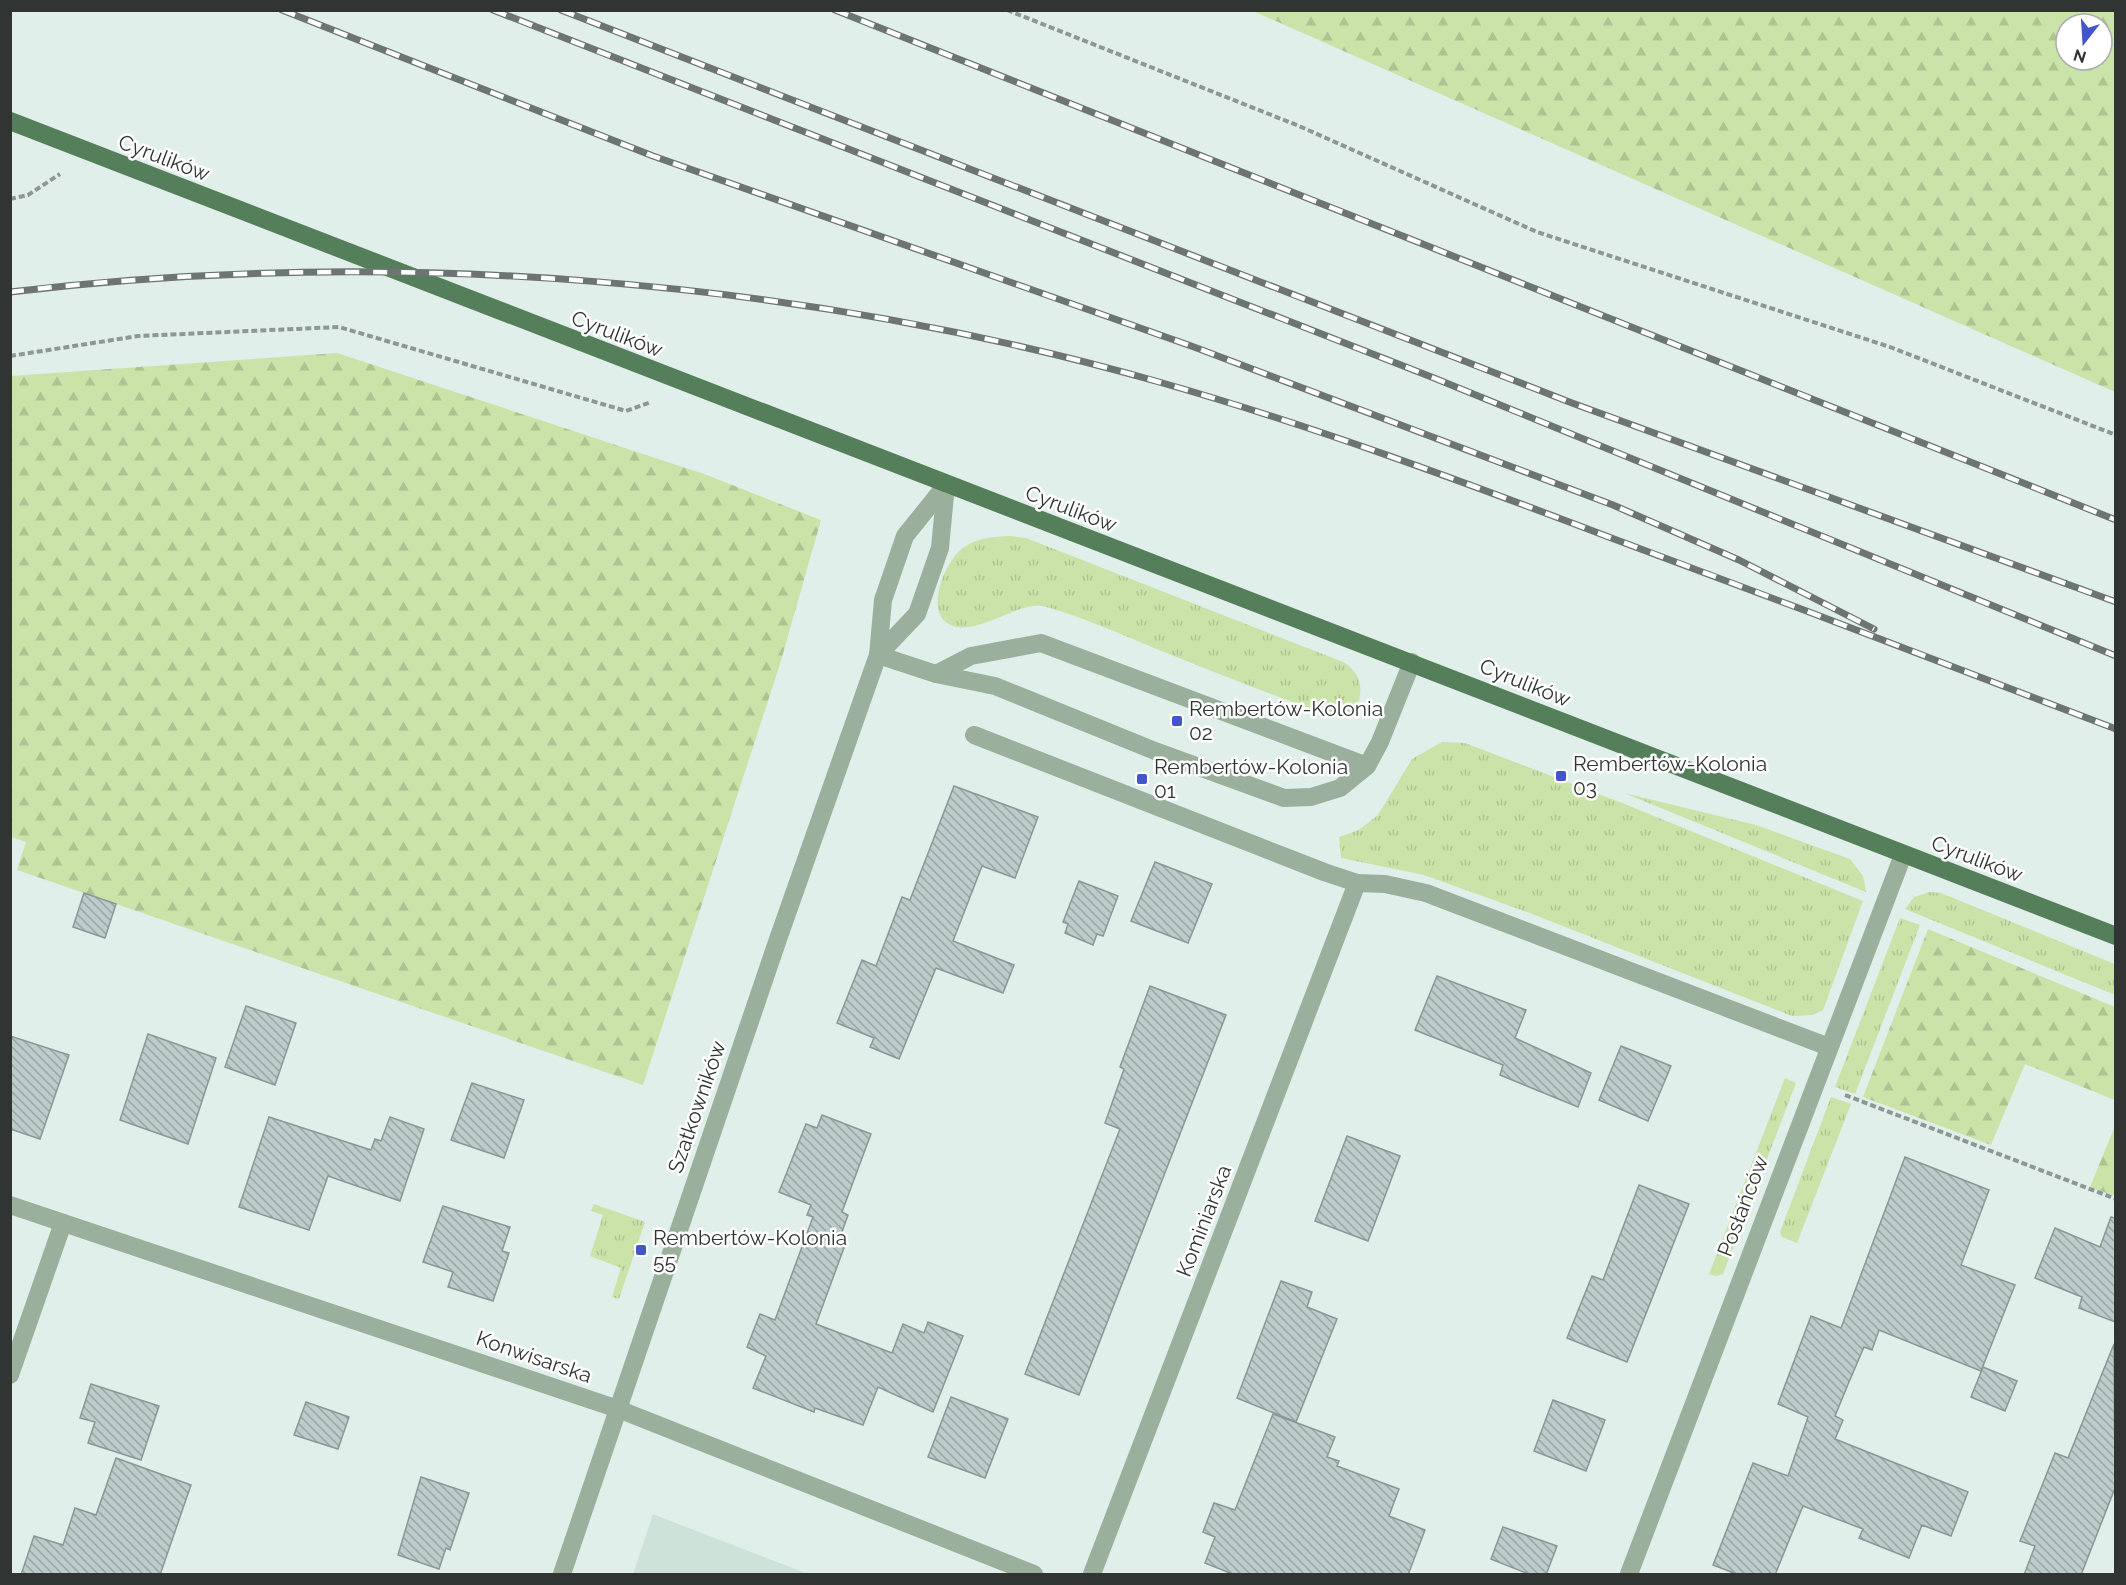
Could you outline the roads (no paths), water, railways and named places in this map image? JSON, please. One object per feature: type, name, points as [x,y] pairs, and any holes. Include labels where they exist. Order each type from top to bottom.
[{"type":"main road","name":"Cyrulików","points":[[10,122],[946,485],[1412,662],[2115,936]]},
{"type":"street","name":"Szatkowników","points":[[562,1575],[777,942],[878,655],[883,600],[905,536],[946,485]]},
{"type":"street","name":"Szatkowników","points":[[878,655],[917,614],[940,548],[946,485]]},
{"type":"street","points":[[936,674],[970,656],[1041,643],[1367,766]]},
{"type":"street","points":[[878,655],[936,674],[995,686],[1274,796],[1311,797],[1340,788],[1367,766],[1380,742],[1412,662]]},
{"type":"street","points":[[974,735],[1357,883],[1385,884],[1426,893],[1829,1047]]},
{"type":"street","name":"Posłańców","points":[[1629,1575],[1903,855]]},
{"type":"street","name":"Kominiarska","points":[[1092,1575],[1357,883]]},
{"type":"street","name":"Konwisarska","points":[[10,1205],[618,1409],[1034,1575]]},
{"type":"street","points":[[10,1375],[63,1223]]},
{"type":"railway","points":[[282,10],[653,156],[1194,347],[1613,505],[1739,560],[1874,629]]},
{"type":"railway","points":[[493,10],[1434,378],[2116,656]]},
{"type":"railway","points":[[561,10],[1572,403],[2116,602]]},
{"type":"railway","points":[[835,10],[2116,520]]},
{"type":"railway","points":[[10,292],[153,279],[297,272],[443,273],[589,281],[735,296],[879,318],[1021,346],[1217,399],[1388,456],[1740,586],[2116,729]]},
{"type":"place","name":"Rembertów-Kolonia 02","points":[[1177,721]]},
{"type":"place","name":"Rembertów-Kolonia 03","points":[[1561,776]]},
{"type":"place","name":"Rembertów-Kolonia 01","points":[[1142,779]]},
{"type":"place","name":"Rembertów-Kolonia 55","points":[[641,1250]]}]
